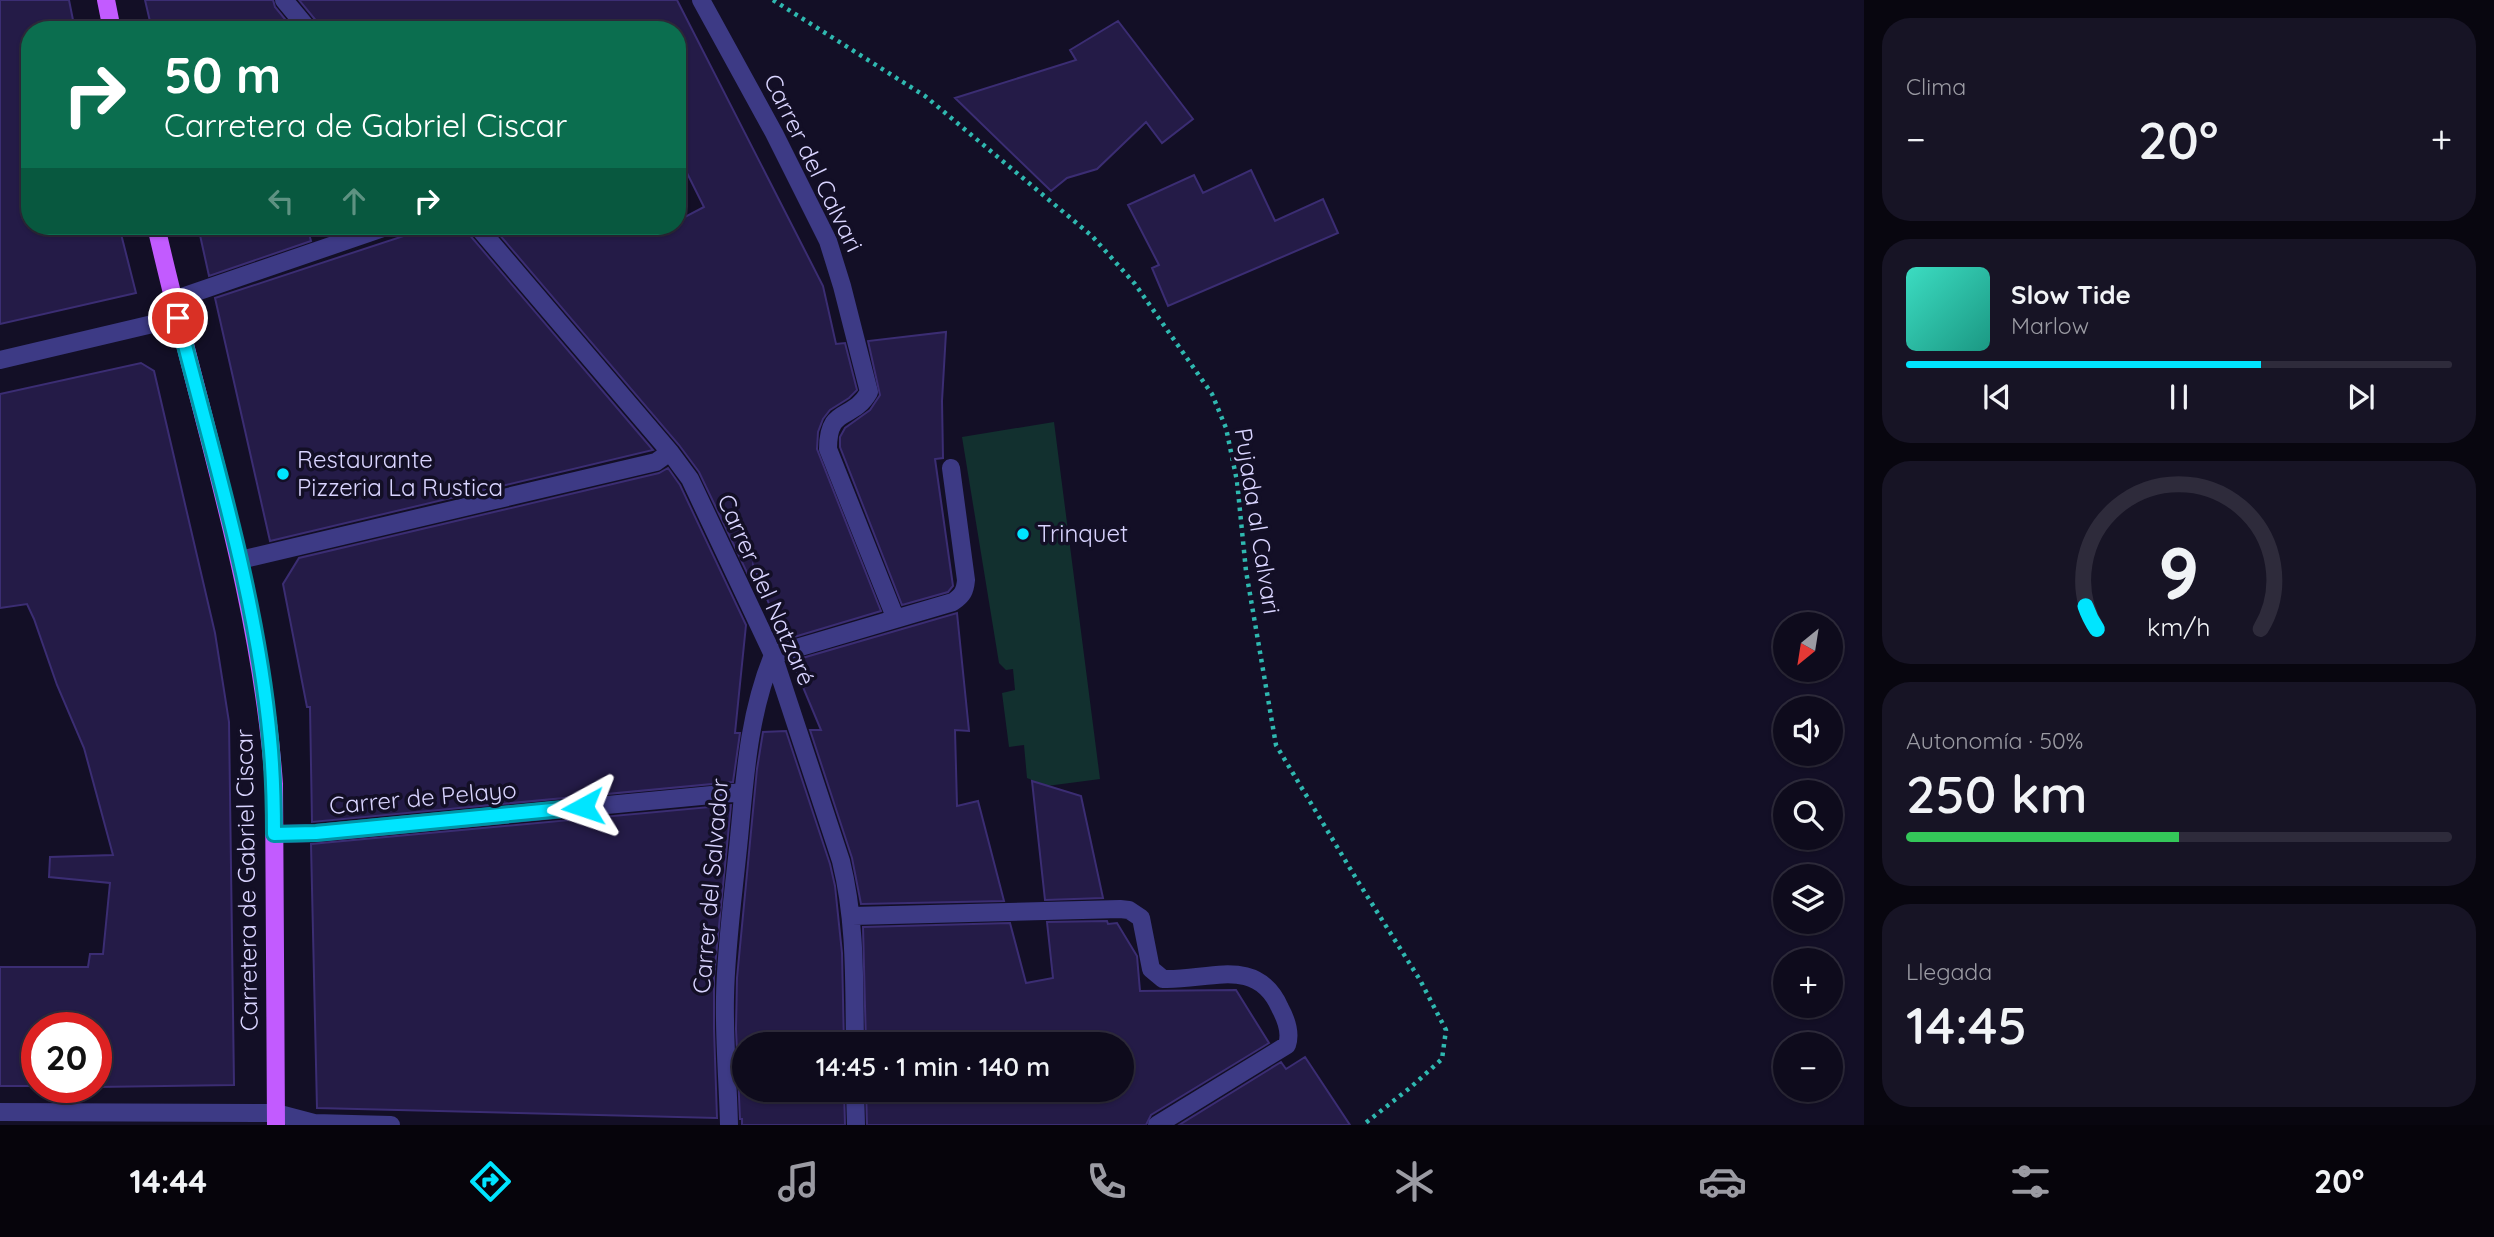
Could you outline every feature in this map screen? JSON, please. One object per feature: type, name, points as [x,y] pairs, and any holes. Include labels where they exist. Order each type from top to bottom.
[{"type":"main road","points":[[106,0],[110,21]]},
{"type":"main road","name":"Carretera de Gabriel Ciscar","points":[[158,235],[240,560],[270,737],[274,834],[276,1119]]},
{"type":"street","points":[[284,0],[302,21]]},
{"type":"street","name":"Carrer del Calvari","points":[[701,0],[774,133],[828,241],[836,263],[869,392],[863,402],[831,423],[828,449],[895,617]]},
{"type":"street","points":[[173,300],[363,235]]},
{"type":"street","name":"Carrer del Natzaré","points":[[485,235],[690,479],[773,655],[841,861],[852,916],[855,1032]]},
{"type":"street","points":[[0,360],[178,318]]},
{"type":"street","points":[[240,560],[656,462],[670,452]]},
{"type":"street","points":[[773,655],[953,602],[965,590],[966,580],[951,468]]},
{"type":"street","name":"Carrer del Salvador","points":[[729,1125],[725,998],[743,792],[755,704],[773,655]]},
{"type":"street","name":"Carrer de Pelayo","points":[[274,834],[316,833],[743,792]]},
{"type":"street","points":[[852,916],[1129,910],[1141,918],[1151,969],[1163,979],[1243,974],[1257,979],[1270,989],[1280,1008],[1289,1037],[1287,1045],[1157,1125]]},
{"type":"street","points":[[855,1102],[856,1125]]},
{"type":"street","points":[[0,1112],[276,1119],[391,1125]]},
{"type":"path","name":"Pujada al Calvari","points":[[774,0],[925,96],[1092,236],[1135,284],[1212,394],[1226,428],[1237,481],[1246,571],[1276,745],[1419,980],[1446,1030],[1442,1059],[1363,1125]]},
{"type":"green space","name":"Trinquet","points":[[1054,422],[1100,779],[1047,786],[1027,778],[1024,745],[1009,747],[1002,693],[1015,690],[1013,669],[1006,670],[999,663],[962,437]]},
{"type":"building","points":[[0,0],[69,0],[73,21],[21,21],[21,235],[121,235],[136,293],[0,324]]},
{"type":"building","points":[[145,0],[273,0],[275,7],[287,21],[150,21]]},
{"type":"building","points":[[299,0],[677,0],[823,286],[836,344],[845,343],[857,390],[830,410],[823,419],[818,432],[817,449],[881,611],[784,640],[753,565],[751,581],[699,472],[500,235],[686,235],[686,216],[704,207],[686,171],[686,21],[316,21]]},
{"type":"building","points":[[1118,21],[1193,119],[1162,143],[1146,122],[1097,169],[1067,178],[1051,191],[955,98],[1076,60],[1070,50]]},
{"type":"building","points":[[1251,170],[1275,221],[1323,199],[1338,233],[1168,306],[1152,268],[1159,265],[1128,205],[1194,175],[1203,193]]},
{"type":"building","points":[[200,235],[309,235],[311,241],[209,276]]},
{"type":"building","points":[[407,235],[470,235],[653,450],[270,541],[215,298]]},
{"type":"building","points":[[946,332],[942,401],[943,458],[935,459],[953,586],[948,592],[902,605],[840,447],[840,437],[845,428],[870,410],[880,395],[868,341]]},
{"type":"building","points":[[141,363],[154,371],[215,633],[229,722],[234,1085],[112,1087],[112,1012],[21,1012],[21,1086],[0,1086],[0,967],[88,967],[90,954],[103,954],[110,883],[49,877],[50,857],[113,855],[84,748],[57,685],[34,619],[27,604],[0,608],[0,394]]},
{"type":"building","points":[[668,468],[680,485],[746,625],[735,733],[740,733],[733,782],[312,822],[310,707],[307,707],[283,584],[299,558],[659,473]]},
{"type":"building","points":[[957,613],[969,731],[955,730],[957,806],[978,801],[1004,901],[861,904],[852,858],[810,730],[821,730],[792,661]]},
{"type":"building","points":[[786,731],[830,864],[842,953],[844,1032],[736,1032],[737,978],[763,732]]},
{"type":"building","points":[[1032,781],[1081,796],[1103,898],[1045,900]]},
{"type":"building","points":[[731,805],[714,977],[717,1118],[317,1108],[311,844]]},
{"type":"building","points":[[1047,922],[1117,923],[1137,956],[1140,991],[1236,990],[1269,1043],[1151,1115],[1146,1125],[867,1125],[866,1102],[1134,1102],[1134,1032],[866,1032],[863,927],[1010,923],[1026,983],[1053,978]]},
{"type":"building","points":[[1305,1057],[1350,1125],[1179,1125],[1281,1062],[1286,1069]]},
{"type":"building","points":[[739,1102],[844,1102],[845,1125],[742,1125]]},
{"type":"place","name":"Restaurante Pizzeria La Rustica","points":[[283,474]]},
{"type":"place","name":"Trinquet","points":[[1023,534]]},
{"type":"route","points":[[178,318],[240,560],[252,621],[270,737],[274,834],[316,833],[583,807]]}]
